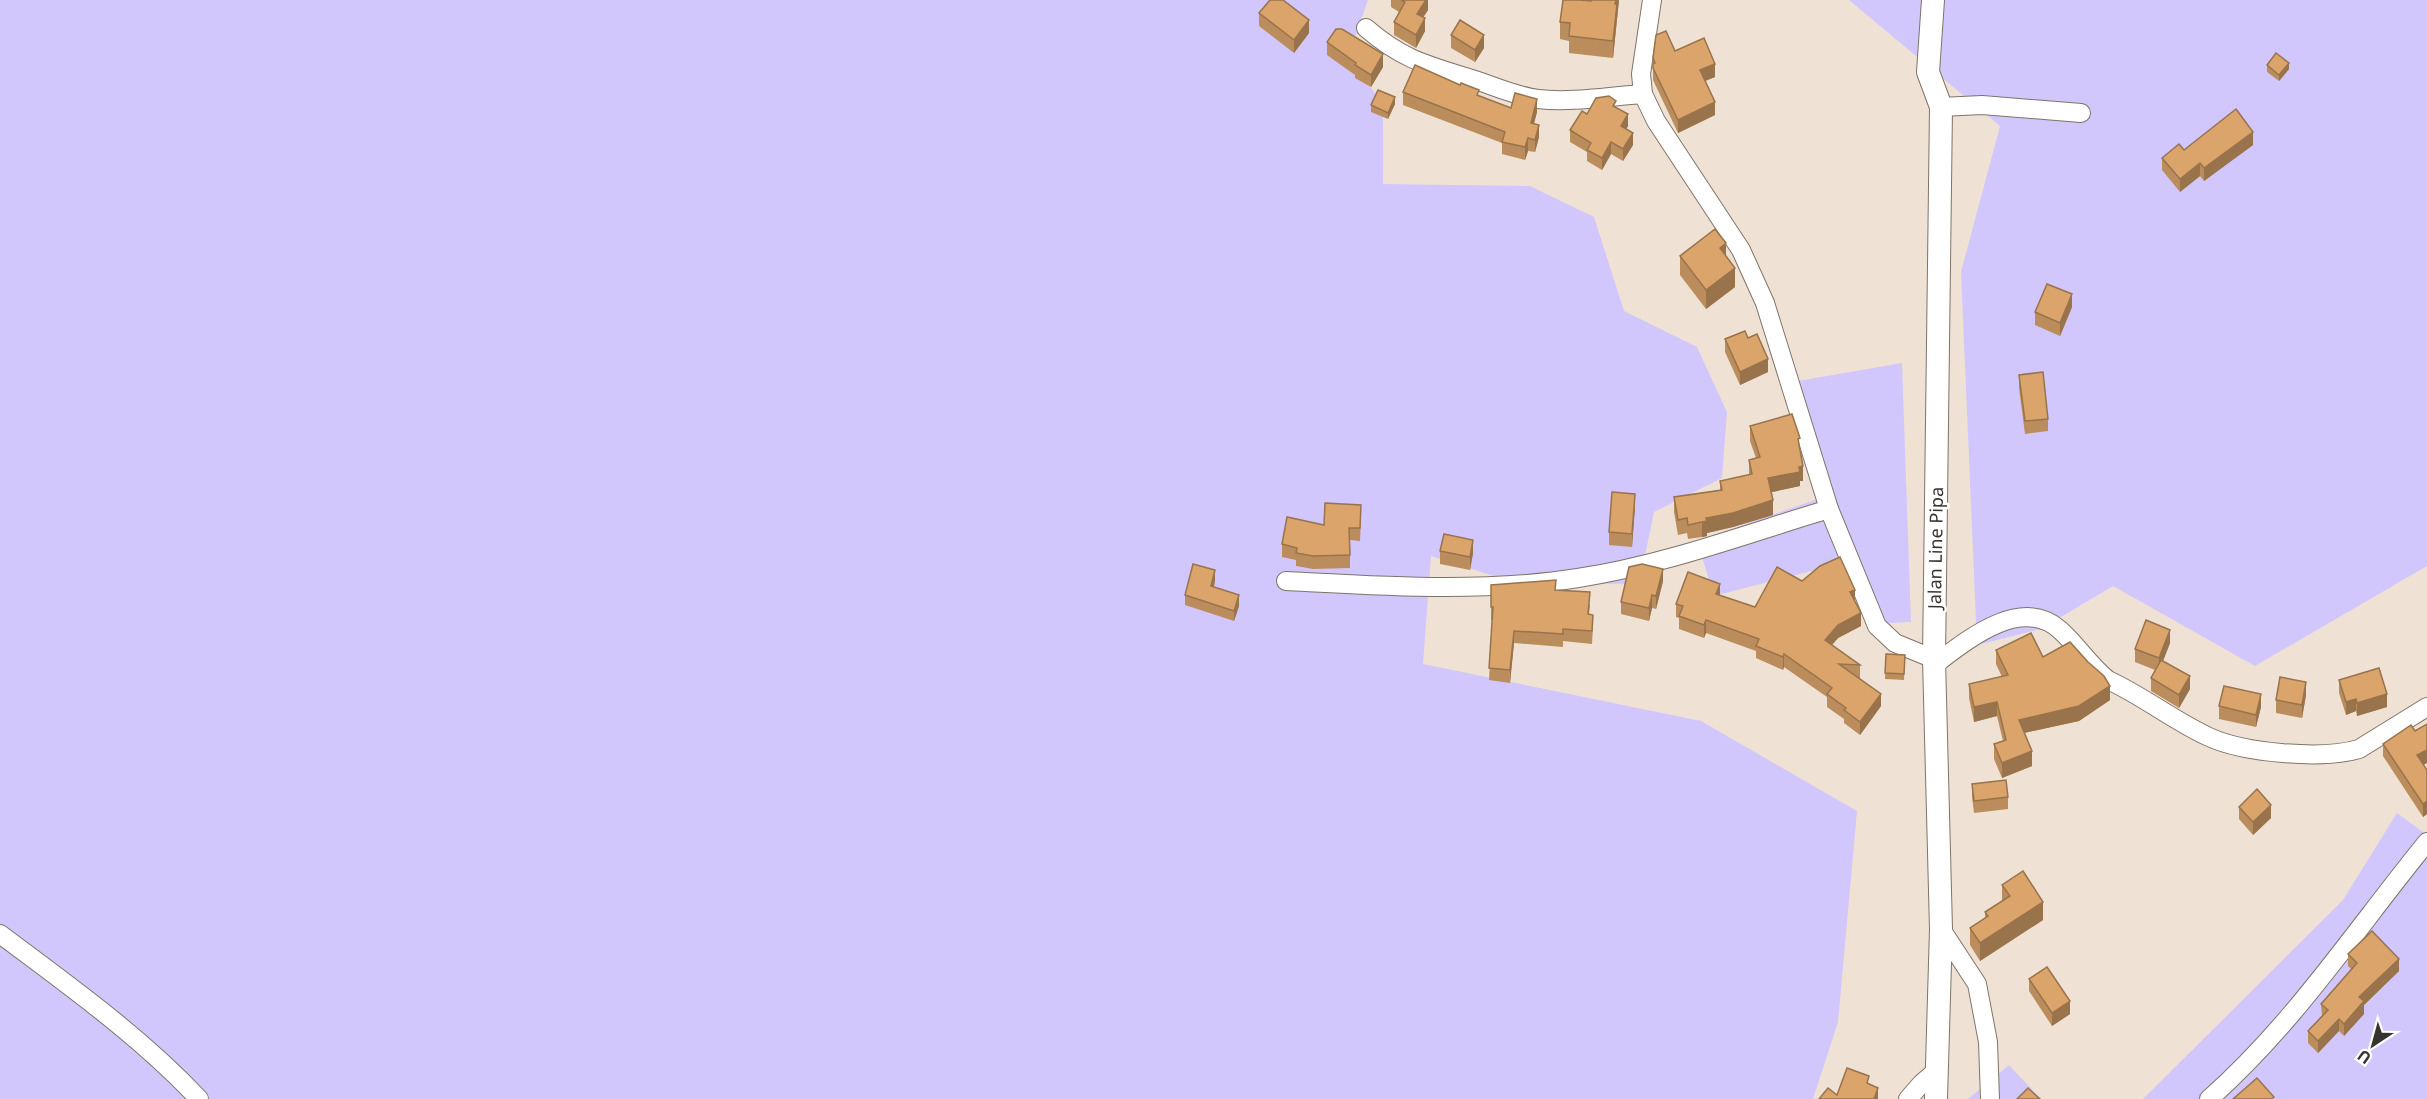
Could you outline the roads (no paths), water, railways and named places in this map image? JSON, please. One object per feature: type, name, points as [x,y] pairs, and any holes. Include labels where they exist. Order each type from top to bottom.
[{"type":"main road","name":"Jalan Line Pipa","points":[[1933,0],[1928,72],[1941,107],[1934,662],[1941,929],[1936,1099]]},
{"type":"street","points":[[1652,0],[1641,74],[1643,94],[1656,121],[1741,250],[1765,303],[1829,509],[1877,626],[1895,643],[1934,662],[1995,625],[2028,616],[2053,625],[2061,631],[2108,680],[2210,737],[2237,746],[2292,754],[2348,752],[2359,749],[2427,707]]},
{"type":"street","points":[[1366,27],[1393,50],[1411,59],[1515,94],[1538,99],[1560,100],[1643,94]]},
{"type":"street","points":[[1941,107],[1982,105],[2081,113]]},
{"type":"street","points":[[1286,581],[1423,588],[1512,585],[1577,579],[1690,553],[1829,509]]},
{"type":"street","points":[[2209,1099],[2245,1064],[2316,986],[2427,842]]},
{"type":"street","points":[[1941,929],[1977,984],[1988,1042],[1990,1099]]},
{"type":"street","points":[[0,934],[118,1024],[178,1077],[199,1099]]},
{"type":"street","points":[[1908,1099],[1936,1071]]}]
